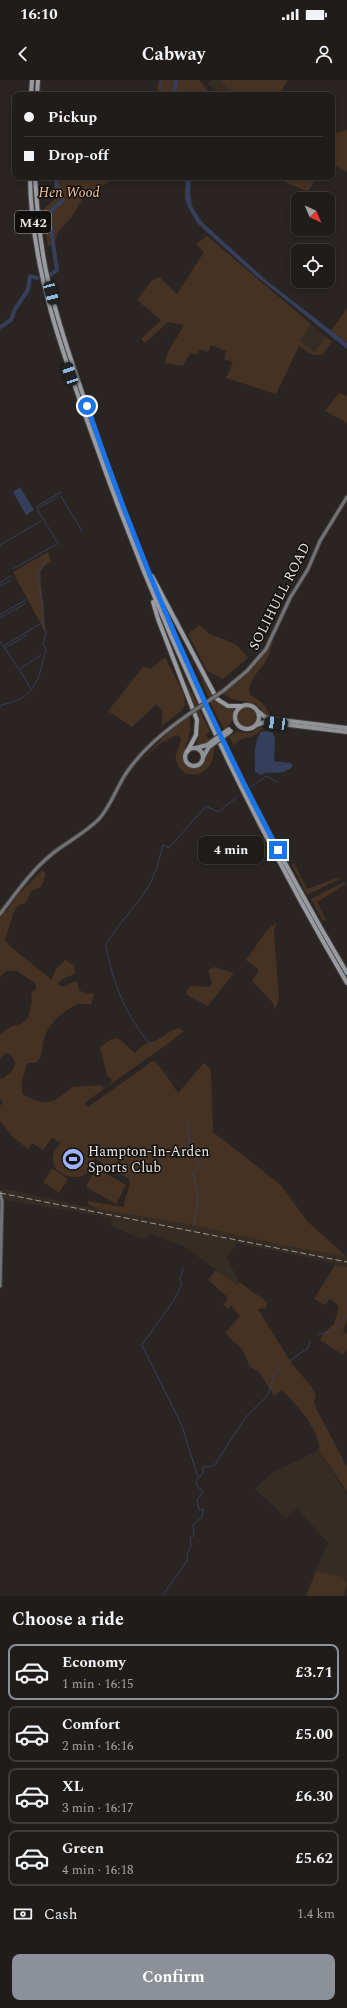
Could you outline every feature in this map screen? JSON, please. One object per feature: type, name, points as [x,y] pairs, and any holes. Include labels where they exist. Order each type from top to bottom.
[{"type":"highway","points":[[31,92],[32,80]]},
{"type":"highway","points":[[37,92],[38,80]]},
{"type":"highway","name":"M42","points":[[30,180],[34,236],[50,310],[112,493],[149,588],[195,692],[237,781],[304,907],[347,983]]},
{"type":"highway","name":"M42","points":[[35,180],[36,207],[44,261],[61,329],[116,490],[141,555],[181,650],[235,764],[304,897],[347,973]]},
{"type":"highway","name":"M42","points":[[141,555],[217,699],[226,706],[241,706]]},
{"type":"highway","name":"M42","points":[[149,588],[158,619],[197,720],[196,735],[187,752]]},
{"type":"highway","points":[[208,746],[199,764],[191,765],[186,760],[187,752],[191,749],[208,746],[230,730],[235,719],[236,712],[241,706],[252,705],[265,717],[273,719],[347,728]]},
{"type":"highway","points":[[256,725],[259,720],[259,712]]},
{"type":"highway","points":[[235,719],[238,725],[242,728]]},
{"type":"highway","points":[[230,730],[242,728],[251,729],[256,725],[265,722],[347,732]]},
{"type":"highway","points":[[196,748],[201,752],[203,757]]},
{"type":"main road","name":"SOLIHULL ROAD","points":[[0,914],[25,882],[51,855],[88,829],[99,819],[126,774],[144,752],[160,736],[247,672],[266,649],[290,598],[310,564],[320,541],[347,497]]},
{"type":"main road","points":[[0,1195],[2,1201],[0,1286]]},
{"type":"shaded area","points":[[211,80],[220,80],[230,92],[216,92],[208,83]]},
{"type":"shaded area","points":[[311,324],[326,337],[314,352],[300,341]]},
{"type":"shaded area","points":[[1,1188],[97,1209],[183,1223],[347,1257],[347,1267],[237,1243],[227,1258],[239,1282],[237,1285],[183,1246],[150,1234],[145,1239],[139,1238],[113,1227],[111,1218],[7,1200],[4,1197]]},
{"type":"shaded area","points":[[319,1450],[347,1495],[347,1581],[344,1577],[316,1571],[328,1543],[297,1508],[286,1518],[255,1489],[273,1472]]},
{"type":"green space","points":[[159,80],[199,80],[209,92],[157,92]]},
{"type":"green space","points":[[220,80],[288,80],[281,92],[230,92]]},
{"type":"green space","points":[[347,130],[347,172],[335,166],[335,133]]},
{"type":"green space","name":"Hen Wood","points":[[55,180],[112,180],[84,196],[71,218],[58,232],[54,243],[48,246],[42,211],[55,199],[53,189]]},
{"type":"green space","points":[[285,180],[315,180],[308,192],[285,182]]},
{"type":"green space","points":[[207,236],[311,324],[300,341],[314,352],[326,337],[332,342],[323,354],[319,355],[310,353],[299,346],[276,394],[226,378],[233,362],[224,359],[226,351],[211,345],[208,352],[199,349],[197,355],[190,353],[183,366],[164,363],[168,352],[184,325],[168,322],[145,343],[141,339],[161,320],[137,300],[152,280],[159,277],[177,294],[204,252],[196,244]]},
{"type":"green space","points":[[347,308],[347,343],[331,331]]},
{"type":"green space","points":[[339,393],[347,396],[347,423],[325,411]]},
{"type":"green space","points":[[48,552],[51,562],[43,567],[40,573],[46,634],[13,572]]},
{"type":"green space","points":[[199,625],[210,634],[237,645],[248,658],[223,679],[207,671],[188,634]]},
{"type":"green space","points":[[273,641],[268,657],[251,681],[249,690],[250,695],[265,706],[269,716],[251,702],[237,701],[223,693],[248,674]]},
{"type":"green space","points":[[165,657],[184,694],[185,705],[181,711],[162,726],[162,710],[156,704],[132,727],[108,711],[143,667],[151,669]]},
{"type":"green space","points":[[196,665],[206,686],[215,699],[227,707],[235,709],[231,723],[224,729],[211,704]]},
{"type":"green space","points":[[188,685],[210,732],[205,735],[211,740],[198,746],[197,743],[200,728],[198,714],[187,686]]},
{"type":"green space","points":[[243,707],[251,707],[257,713],[257,721],[251,727],[243,727],[237,721],[237,713]]},
{"type":"green space","points":[[190,716],[190,731],[183,757],[188,766],[197,768],[214,746],[211,763],[207,769],[195,774],[189,774],[178,766],[176,756],[181,738],[177,735],[161,743],[139,762],[170,731]]},
{"type":"green space","points":[[259,727],[263,728],[254,735],[239,740],[234,746],[229,737],[237,732],[251,733]]},
{"type":"green space","points":[[294,863],[307,889],[340,877],[339,879],[307,895],[292,865]]},
{"type":"green space","points":[[42,870],[46,874],[41,887],[31,891],[26,903],[19,905],[15,909],[5,940],[11,947],[52,980],[56,969],[65,960],[74,965],[75,974],[64,978],[57,984],[63,987],[75,981],[78,983],[79,990],[86,994],[94,994],[91,1004],[78,1004],[63,1013],[50,1026],[45,1036],[41,1056],[37,1063],[27,1063],[22,1081],[22,1094],[37,1101],[48,1102],[59,1097],[72,1087],[101,1085],[104,1088],[85,1103],[88,1107],[154,1060],[178,1093],[204,1063],[211,1069],[213,1132],[281,1185],[307,1221],[347,1257],[288,1246],[183,1223],[97,1209],[88,1204],[88,1201],[124,1207],[129,1186],[129,1179],[94,1158],[92,1167],[87,1174],[80,1177],[65,1175],[59,1172],[53,1160],[56,1148],[61,1143],[52,1138],[43,1150],[32,1143],[28,1149],[13,1137],[0,1121],[0,1106],[3,1102],[0,1099],[0,1077],[3,1079],[7,1076],[13,1070],[15,1063],[12,1056],[7,1053],[2,1056],[0,1060],[0,1034],[12,1026],[21,1024],[28,1018],[32,1001],[31,993],[36,989],[35,983],[17,971],[6,971],[0,977],[0,918],[18,895]]},
{"type":"green space","points":[[344,882],[346,884],[317,902],[326,920],[323,921],[311,899]]},
{"type":"green space","points":[[276,923],[274,932],[279,1000],[275,1009],[273,1003],[252,981],[259,970],[246,960],[267,930]]},
{"type":"green space","points":[[214,967],[234,973],[208,1006],[187,995],[187,989],[191,986],[210,987],[212,984],[208,970]]},
{"type":"green space","points":[[179,1028],[184,1031],[160,1050],[107,1087],[112,1080],[107,1075],[100,1047],[110,1040],[118,1038],[135,1053],[146,1043],[157,1040],[172,1030]]},
{"type":"green space","points":[[52,1168],[68,1179],[59,1193],[43,1182]]},
{"type":"green space","points":[[96,1168],[126,1185],[116,1204],[86,1187]]},
{"type":"green space","points":[[335,1265],[347,1267],[347,1321],[343,1331],[347,1334],[347,1348],[343,1355],[320,1340],[324,1333],[334,1324],[339,1306],[330,1299],[325,1305],[314,1299]]},
{"type":"green space","points":[[216,1270],[237,1285],[239,1282],[267,1302],[266,1308],[258,1309],[292,1364],[311,1386],[316,1395],[314,1403],[347,1467],[347,1492],[319,1450],[319,1443],[312,1426],[300,1409],[282,1390],[274,1396],[259,1372],[250,1367],[242,1349],[225,1333],[240,1316],[231,1306],[228,1309],[223,1304],[228,1301],[226,1296],[208,1280]]},
{"type":"green space","points":[[316,1571],[344,1577],[347,1584],[344,1596],[306,1596]]},
{"type":"water","points":[[186,180],[191,180],[190,193],[192,206],[202,222],[266,280],[347,343],[347,349],[256,276],[198,224],[188,207],[185,198]]},
{"type":"water","points":[[20,487],[34,510],[26,515],[13,492]]},
{"type":"water","points":[[266,731],[273,733],[275,739],[274,761],[290,763],[293,766],[284,772],[264,773],[260,775],[255,772],[255,751],[258,736],[261,732]]},
{"type":"waterway","points":[[160,80],[162,92]]},
{"type":"waterway","points":[[174,92],[176,80]]},
{"type":"waterway","points":[[50,275],[57,270],[49,217],[52,210],[62,201],[56,183],[56,180]]},
{"type":"waterway","points":[[0,327],[11,320],[15,309],[28,290],[30,276],[37,278]]},
{"type":"waterway","points":[[36,507],[61,492]]},
{"type":"waterway","points":[[61,496],[82,531]]},
{"type":"waterway","points":[[58,497],[37,509],[59,545]]},
{"type":"waterway","points":[[0,545],[41,521]]},
{"type":"waterway","points":[[13,569],[55,545]]},
{"type":"waterway","points":[[0,706],[16,701],[24,696],[30,691],[38,678],[46,649],[43,644],[46,634],[42,619],[43,605],[37,575],[46,560]]},
{"type":"waterway","points":[[0,583],[11,576]]},
{"type":"waterway","points":[[0,586],[11,580]]},
{"type":"waterway","points":[[0,615],[25,600]]},
{"type":"waterway","points":[[0,618],[26,603]]},
{"type":"waterway","points":[[5,648],[5,645],[40,624]]},
{"type":"waterway","points":[[7,647],[27,635]]},
{"type":"waterway","points":[[0,641],[28,683],[30,689]]},
{"type":"waterway","points":[[20,669],[41,655]]},
{"type":"waterway","points":[[251,787],[266,776],[277,782]]},
{"type":"waterway","points":[[156,1051],[146,1040],[123,1002],[117,988],[106,945],[110,937],[138,902],[151,882],[163,845],[169,848],[206,806],[218,812],[237,797]]},
{"type":"waterway","points":[[187,1122],[191,1154]]},
{"type":"waterway","points":[[192,1155],[201,1165],[193,1173],[198,1192]]},
{"type":"waterway","points":[[193,1226],[197,1212],[198,1192]]},
{"type":"waterway","points":[[181,1424],[142,1345],[174,1300],[182,1283],[180,1279],[183,1268]]},
{"type":"waterway","points":[[319,1335],[333,1330],[347,1315]]},
{"type":"waterway","points":[[290,1361],[308,1348],[310,1341]]},
{"type":"waterway","points":[[162,1596],[187,1561],[188,1552],[191,1547],[190,1539],[194,1535],[193,1525],[201,1518],[204,1509],[199,1510],[197,1500],[203,1492],[197,1486],[196,1481],[203,1473],[203,1467],[214,1466],[245,1418],[268,1395],[273,1378],[281,1366]]},
{"type":"waterway","points":[[182,1426],[198,1477]]},
{"type":"railway","points":[[0,1193],[347,1262]]},
{"type":"place","name":"Hampton-In-Arden Sports Club","points":[[73,1159]]},
{"type":"route","points":[[87,406],[116,490],[165,613],[214,722],[278,850]]}]
